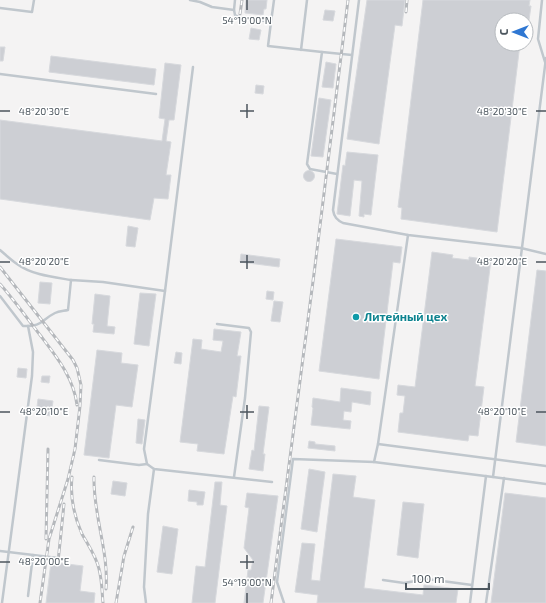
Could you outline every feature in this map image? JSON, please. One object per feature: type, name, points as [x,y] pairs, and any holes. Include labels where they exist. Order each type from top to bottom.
[{"type":"lane","points":[[0,8],[32,12],[34,0]]},
{"type":"lane","points":[[190,0],[212,7],[234,10]]},
{"type":"lane","points":[[235,0],[235,15],[271,22]]},
{"type":"lane","points":[[274,0],[268,46],[352,55]]},
{"type":"lane","points":[[301,50],[307,0]]},
{"type":"lane","points":[[359,0],[332,210],[334,216],[337,220],[343,223],[408,235],[521,248],[546,254]]},
{"type":"lane","points":[[542,0],[538,39],[546,63]]},
{"type":"lane","points":[[322,52],[307,164],[310,169],[337,174]]},
{"type":"lane","points":[[493,477],[546,58]]},
{"type":"lane","points":[[147,464],[144,449],[193,67]]},
{"type":"lane","points":[[0,74],[156,94]]},
{"type":"lane","points":[[374,462],[378,444],[408,235]]},
{"type":"lane","points":[[0,250],[17,265],[30,271],[55,278],[103,282],[164,291]]},
{"type":"lane","points":[[0,296],[23,326],[33,326],[43,322],[55,313],[68,310],[71,280]]},
{"type":"lane","points":[[217,324],[249,328],[251,332],[245,398],[234,477]]},
{"type":"lane","points":[[2,603],[32,376],[33,352],[28,326]]},
{"type":"lane","points":[[378,444],[546,466]]},
{"type":"lane","points":[[284,603],[277,582],[293,459],[374,462],[546,484]]},
{"type":"lane","points":[[99,460],[139,465],[147,464],[154,469],[272,482]]},
{"type":"lane","points":[[146,603],[144,587],[148,514],[154,469]]},
{"type":"lane","points":[[470,603],[486,476]]},
{"type":"lane","points":[[486,603],[504,478]]},
{"type":"lane","points":[[0,550],[58,558]]},
{"type":"lane","points":[[28,596],[33,555]]},
{"type":"lane","points":[[383,580],[404,583],[427,579],[472,585]]},
{"type":"building","points":[[246,0],[267,0],[266,9],[264,9],[263,15],[245,13]]},
{"type":"building","points":[[367,0],[405,0],[402,26],[395,25],[379,144],[347,139]]},
{"type":"building","points":[[423,0],[530,0],[530,12],[494,12],[494,52],[519,52],[497,232],[401,219],[402,208],[398,207]]},
{"type":"building","points":[[325,10],[335,11],[333,21],[323,20]]},
{"type":"building","points":[[251,28],[261,30],[259,40],[249,39]]},
{"type":"building","points":[[0,47],[5,47],[3,61],[0,61]]},
{"type":"building","points":[[51,56],[156,69],[154,85],[49,72]]},
{"type":"building","points":[[326,62],[336,64],[333,88],[322,87]]},
{"type":"building","points":[[165,63],[181,65],[174,120],[169,120],[166,141],[171,142],[166,175],[171,175],[168,199],[154,198],[150,220],[0,199],[0,120],[162,141],[165,119],[159,118]]},
{"type":"building","points":[[256,85],[264,86],[263,94],[255,93]]},
{"type":"building","points":[[319,98],[331,100],[323,157],[311,156]]},
{"type":"building","points":[[347,152],[378,155],[371,215],[364,214],[364,217],[359,216],[362,181],[354,180],[350,216],[337,214],[343,165],[345,166]]},
{"type":"building","points":[[307,171],[311,171],[313,172],[313,180],[307,181],[304,178],[304,174]]},
{"type":"building","points":[[128,226],[138,228],[135,247],[126,246]]},
{"type":"building","name":"Литейный цех","points":[[336,239],[402,247],[400,263],[393,262],[379,379],[319,371]]},
{"type":"building","points":[[432,252],[453,255],[452,258],[469,260],[469,257],[491,260],[475,386],[484,387],[478,436],[469,435],[468,441],[398,432],[400,413],[403,413],[405,396],[397,395],[398,385],[415,387]]},
{"type":"building","points":[[241,254],[280,259],[279,267],[240,262]]},
{"type":"building","points":[[537,270],[546,271],[546,446],[516,442]]},
{"type":"building","points":[[40,282],[52,283],[50,304],[38,303]]},
{"type":"building","points":[[267,291],[274,292],[273,300],[266,299]]},
{"type":"building","points":[[140,293],[156,294],[149,346],[134,344]]},
{"type":"building","points":[[95,294],[110,296],[107,326],[115,327],[114,334],[93,332],[94,324],[92,324]]},
{"type":"building","points":[[274,301],[283,302],[280,322],[271,321]]},
{"type":"building","points":[[214,329],[241,332],[237,356],[241,356],[236,397],[233,396],[224,454],[197,451],[198,444],[180,442],[193,339],[202,340],[201,349],[221,352],[223,341],[213,340]]},
{"type":"building","points":[[97,350],[122,353],[121,363],[138,365],[132,407],[116,405],[109,458],[84,455]]},
{"type":"building","points":[[176,352],[182,353],[181,364],[174,363]]},
{"type":"building","points":[[18,368],[27,369],[26,378],[17,377]]},
{"type":"building","points":[[42,376],[50,376],[49,383],[41,382]]},
{"type":"building","points":[[341,388],[371,392],[370,405],[352,402],[351,412],[344,411],[343,420],[351,421],[350,429],[311,425],[313,398],[340,402]]},
{"type":"building","points":[[38,399],[53,401],[51,416],[36,414]]},
{"type":"building","points":[[259,406],[269,407],[263,454],[265,454],[263,471],[249,469],[252,450],[254,451]]},
{"type":"building","points":[[138,419],[145,420],[142,444],[136,443]]},
{"type":"building","points":[[309,441],[315,442],[315,444],[335,446],[335,451],[308,448]]},
{"type":"building","points":[[309,469],[325,472],[317,532],[301,529]]},
{"type":"building","points":[[333,474],[356,476],[353,497],[375,500],[364,588],[423,595],[424,585],[458,589],[456,603],[317,603],[318,595],[295,592],[302,543],[315,544],[311,580],[320,581]]},
{"type":"building","points":[[113,481],[127,483],[125,496],[111,494]]},
{"type":"building","points":[[215,482],[222,482],[220,505],[227,506],[215,603],[192,603],[196,566],[205,567]]},
{"type":"building","points":[[189,490],[205,492],[203,505],[197,505],[197,502],[188,501]]},
{"type":"building","points":[[247,493],[278,496],[263,603],[244,603],[248,570],[251,570],[253,560],[244,548],[249,508],[245,507]]},
{"type":"building","points":[[505,493],[546,498],[546,603],[491,603]]},
{"type":"building","points":[[403,502],[424,504],[418,558],[397,555]]},
{"type":"building","points":[[163,526],[178,529],[172,574],[157,572]]},
{"type":"building","points":[[51,562],[83,566],[80,591],[95,593],[94,603],[46,603]]},
{"type":"railway","points":[[240,14],[242,0]]},
{"type":"railway","points":[[271,603],[348,0]]},
{"type":"railway","points":[[406,12],[407,0]]},
{"type":"railway","points":[[0,267],[73,360],[77,368],[81,385],[75,449],[68,479],[49,539],[40,603]]},
{"type":"railway","points":[[0,284],[58,359],[72,386],[77,405]]},
{"type":"railway","points":[[46,539],[48,449]]},
{"type":"railway","points":[[72,477],[72,499],[75,513],[82,534],[98,564],[101,577],[103,603]]},
{"type":"railway","points":[[94,477],[94,491],[105,561],[106,589]]},
{"type":"railway","points":[[58,562],[64,504]]},
{"type":"railway","points":[[116,603],[124,556],[133,527]]},
{"type":"place","name":"Литейный цех","points":[[356,317]]}]
